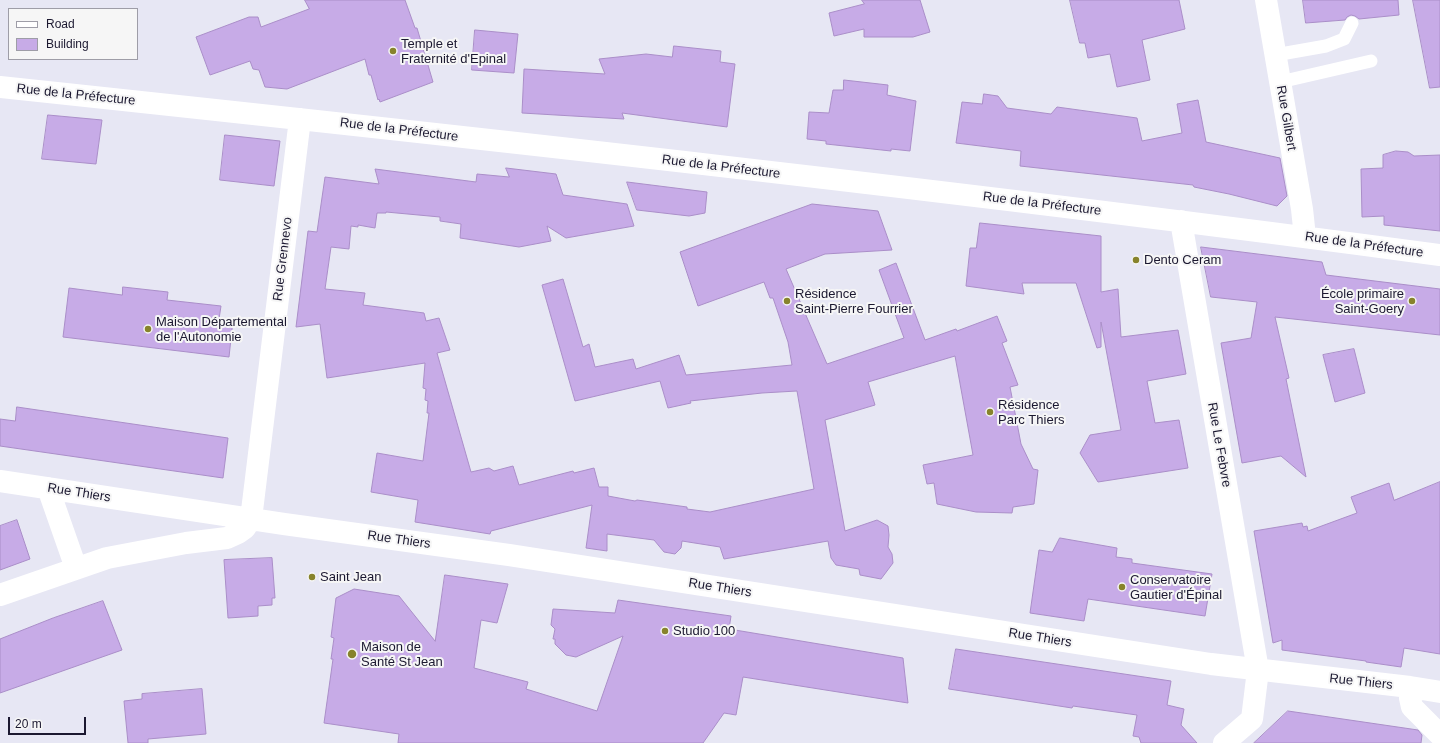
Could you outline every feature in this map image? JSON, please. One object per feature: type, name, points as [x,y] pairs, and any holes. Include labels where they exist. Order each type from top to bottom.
[{"type":"street","name":"Rue Gilbert","points":[[1266,0],[1305,237]]},
{"type":"street","name":"Rue de la Préfecture","points":[[0,87],[300,119],[1181,221],[1440,255]]},
{"type":"street","name":"Rue Grennevo","points":[[251,519],[300,119]]},
{"type":"street","name":"Rue Le Febvre","points":[[1181,221],[1258,670],[1252,719],[1224,743]]},
{"type":"street","name":"Rue Thiers","points":[[0,481],[251,519],[509,555],[1179,660],[1410,687],[1440,692]]},
{"type":"street","points":[[48,488],[76,568]]},
{"type":"street","points":[[0,595],[108,558],[186,543],[226,538],[245,528],[251,519]]},
{"type":"street","points":[[1410,687],[1412,707],[1440,735]]},
{"type":"lane","points":[[1275,55],[1330,45],[1344,39],[1352,23]]},
{"type":"lane","points":[[1280,82],[1371,61]]},
{"type":"building","points":[[305,0],[405,0],[415,28],[417,28],[433,82],[380,102],[379,99],[378,100],[371,75],[369,75],[365,59],[287,89],[265,87],[259,70],[253,69],[250,61],[210,75],[196,37],[249,17],[258,17],[261,27],[309,9]]},
{"type":"building","points":[[862,0],[920,0],[930,32],[913,37],[864,37],[864,29],[834,36],[829,13],[864,4]]},
{"type":"building","points":[[1070,0],[1179,0],[1185,29],[1142,40],[1150,80],[1117,87],[1110,54],[1088,58],[1085,43],[1080,43]]},
{"type":"building","points":[[1303,0],[1398,0],[1399,15],[1359,19],[1351,15],[1345,20],[1306,23]]},
{"type":"building","points":[[1413,0],[1440,0],[1440,87],[1430,88]]},
{"type":"building","points":[[475,30],[518,34],[514,73],[472,70]]},
{"type":"building","points":[[674,46],[721,51],[720,62],[735,64],[727,127],[622,113],[624,119],[522,113],[524,69],[605,74],[599,59],[646,54],[672,57]]},
{"type":"building","points":[[844,80],[888,85],[887,95],[916,101],[910,151],[891,149],[891,151],[826,144],[826,141],[807,139],[809,112],[829,113],[833,90],[843,90]]},
{"type":"building","points":[[984,94],[998,96],[1007,108],[1051,114],[1057,107],[1137,118],[1142,141],[1182,133],[1177,104],[1198,100],[1206,142],[1280,158],[1287,196],[1277,206],[1194,187],[1193,185],[1020,166],[1021,151],[956,143],[962,102],[982,104]]},
{"type":"building","points":[[48,115],[102,120],[96,164],[42,159]]},
{"type":"building","points":[[225,135],[280,141],[274,186],[220,180]]},
{"type":"building","points":[[1396,151],[1408,152],[1414,156],[1440,155],[1440,231],[1384,225],[1384,216],[1362,217],[1361,169],[1383,168],[1383,155]]},
{"type":"building","points":[[506,168],[556,174],[563,195],[627,204],[634,226],[566,238],[547,226],[551,241],[519,247],[460,238],[461,224],[440,221],[440,217],[386,212],[377,213],[375,228],[358,225],[358,227],[351,226],[349,249],[331,247],[325,289],[365,293],[363,305],[424,313],[426,321],[439,318],[450,350],[437,353],[471,472],[489,468],[494,471],[513,466],[519,485],[573,471],[574,473],[594,468],[599,487],[608,487],[608,496],[635,501],[637,500],[687,507],[687,509],[710,512],[814,489],[797,391],[762,393],[690,401],[691,403],[668,408],[660,381],[575,401],[542,285],[563,279],[583,347],[589,344],[595,367],[633,359],[636,369],[679,355],[686,375],[792,365],[788,342],[773,298],[770,298],[764,282],[698,306],[680,252],[812,204],[878,211],[892,250],[825,254],[786,269],[827,364],[904,338],[879,270],[896,263],[925,340],[956,329],[957,331],[997,316],[1007,341],[1002,343],[1018,385],[1010,387],[1021,444],[1033,469],[1038,470],[1034,504],[1013,507],[1012,513],[976,512],[937,504],[934,483],[927,484],[923,465],[973,455],[955,356],[868,382],[875,405],[825,420],[845,531],[877,520],[888,526],[888,547],[892,554],[893,563],[881,579],[860,575],[859,569],[836,565],[831,558],[828,541],[724,559],[720,547],[682,541],[681,548],[675,554],[664,552],[654,540],[607,534],[607,551],[586,548],[592,505],[491,531],[490,534],[415,522],[418,500],[371,492],[377,453],[423,461],[429,413],[427,413],[428,401],[425,400],[426,389],[423,388],[425,363],[327,378],[320,324],[296,327],[308,231],[317,232],[325,177],[379,184],[375,169],[476,182],[477,174],[509,177]]},
{"type":"building","points":[[627,182],[707,192],[705,213],[689,216],[637,210]]},
{"type":"building","points":[[980,223],[1101,236],[1101,292],[1118,289],[1121,337],[1178,330],[1186,374],[1147,381],[1155,423],[1179,420],[1188,468],[1098,482],[1080,453],[1090,435],[1121,430],[1101,322],[1101,347],[1097,348],[1076,283],[1022,283],[1024,294],[966,286],[970,248],[976,248]]},
{"type":"building","points":[[1201,247],[1322,262],[1326,275],[1440,289],[1440,335],[1275,317],[1289,378],[1286,379],[1306,477],[1281,456],[1242,463],[1221,343],[1251,338],[1257,302],[1211,297]]},
{"type":"building","name":"Maison Départemental de l'Autonomie","points":[[123,287],[168,292],[167,300],[221,306],[219,319],[233,320],[229,357],[63,337],[69,288],[122,295]]},
{"type":"building","points":[[1354,349],[1365,393],[1335,402],[1323,355]]},
{"type":"building","points":[[17,407],[228,438],[223,478],[0,446],[0,419],[15,421]]},
{"type":"building","points":[[1440,482],[1440,654],[1404,648],[1401,667],[1282,650],[1282,640],[1273,643],[1254,531],[1302,523],[1303,527],[1307,526],[1308,531],[1357,513],[1351,497],[1389,483],[1394,500]]},
{"type":"building","points":[[17,520],[30,559],[0,570],[0,526]]},
{"type":"building","name":"Conservatoire Gautier d'Épinal","points":[[1060,538],[1117,548],[1116,557],[1132,559],[1132,563],[1212,574],[1205,616],[1088,599],[1084,621],[1030,613],[1039,550],[1052,552]]},
{"type":"building","points":[[272,558],[275,598],[272,598],[272,605],[258,606],[258,616],[228,618],[224,560]]},
{"type":"building","points":[[445,575],[508,584],[497,623],[481,620],[474,668],[528,682],[526,689],[597,711],[623,636],[576,657],[566,655],[555,644],[555,639],[553,639],[555,629],[551,625],[553,609],[615,613],[618,600],[731,616],[729,629],[903,658],[908,703],[743,677],[736,715],[724,713],[703,743],[398,743],[399,734],[324,723],[333,659],[331,659],[334,638],[331,637],[336,598],[354,589],[399,596],[435,641]]},
{"type":"building","points":[[103,601],[122,650],[0,693],[0,639],[53,618]]},
{"type":"building","points":[[956,649],[1171,681],[1167,705],[1184,709],[1181,725],[1197,743],[1141,743],[1139,737],[1133,736],[1137,715],[1073,706],[1072,708],[949,689]]},
{"type":"building","points":[[202,689],[206,734],[148,739],[148,743],[128,743],[124,701],[142,699],[142,694]]},
{"type":"building","points":[[1288,711],[1418,730],[1422,735],[1421,743],[1254,743]]},
{"type":"place","name":"Temple et Fraternité d'Epinal","points":[[393,51]]},
{"type":"place","name":"Dento Ceram","points":[[1136,260]]},
{"type":"place","name":"Résidence Saint-Pierre Fourrier","points":[[787,301]]},
{"type":"place","name":"École primaire Saint-Goery","points":[[1412,301]]},
{"type":"place","name":"Maison Départemental de l'Autonomie","points":[[148,329]]},
{"type":"place","name":"Résidence Parc Thiers","points":[[990,412]]},
{"type":"place","name":"Saint Jean","points":[[312,577]]},
{"type":"place","name":"Conservatoire Gautier d'Épinal","points":[[1122,587]]},
{"type":"place","name":"Studio 100","points":[[665,631]]},
{"type":"place","name":"Maison de Santé St Jean","points":[[352,654]]}]
